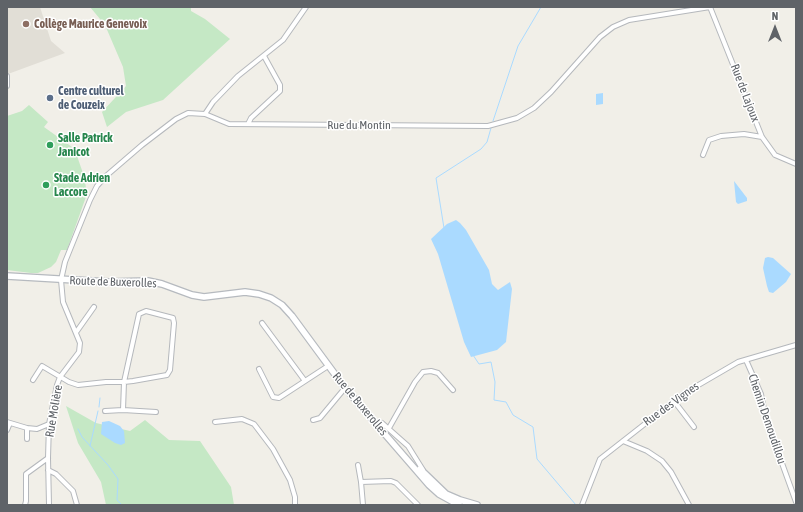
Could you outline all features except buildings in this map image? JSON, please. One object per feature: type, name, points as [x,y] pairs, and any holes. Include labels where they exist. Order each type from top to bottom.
[{"type":"street","points":[[205,114],[213,102],[238,76],[283,40],[306,7]]},
{"type":"street","name":"Rue du Montin","points":[[61,280],[65,262],[90,200],[100,182],[176,119],[188,113],[205,114],[229,124],[470,126],[495,124],[517,118],[534,108],[551,92],[600,37],[613,27],[629,20],[642,17],[709,7]]},
{"type":"street","name":"Rue de Lajoux","points":[[709,7],[762,137],[775,155],[796,164]]},
{"type":"street","points":[[248,124],[251,118],[280,91],[280,85],[264,56]]},
{"type":"street","points":[[7,76],[7,86]]},
{"type":"street","points":[[703,155],[709,140],[721,136],[744,134],[762,137]]},
{"type":"street","name":"Route de Buxerolles","points":[[7,276],[61,280],[148,281],[162,284],[192,295],[204,297],[245,292],[259,294],[271,298],[282,305],[292,316],[328,366]]},
{"type":"street","name":"Rue Molière","points":[[49,505],[49,424],[56,385],[60,377],[79,352],[80,343],[77,331],[63,302],[61,280]]},
{"type":"street","points":[[77,331],[94,307]]},
{"type":"street","points":[[33,380],[42,366],[60,377],[78,385],[124,382],[167,375],[170,370],[174,323],[173,318],[146,311],[139,314],[124,382],[123,410]]},
{"type":"street","points":[[262,323],[306,381]]},
{"type":"street","name":"Rue des Vignes","points":[[582,505],[600,459],[674,401],[726,368],[746,360],[796,345]]},
{"type":"street","name":"Chemin Demoudillou","points":[[746,360],[761,394],[766,419],[796,502]]},
{"type":"street","points":[[259,369],[273,397],[279,398],[328,366]]},
{"type":"street","name":"Rue de Buxerolles","points":[[328,366],[345,388],[429,485],[439,494],[457,504],[477,505]]},
{"type":"street","points":[[389,428],[415,382],[423,372],[431,371],[438,373],[453,390]]},
{"type":"street","points":[[313,420],[320,418],[345,388]]},
{"type":"street","points":[[674,401],[694,427]]},
{"type":"street","points":[[105,411],[123,410],[156,412]]},
{"type":"street","points":[[215,422],[242,419],[254,424],[273,449],[290,480],[295,496],[295,505]]},
{"type":"street","points":[[7,430],[8,423],[27,428],[37,428],[49,424]]},
{"type":"street","points":[[382,423],[400,437],[417,458],[424,474]]},
{"type":"street","points":[[27,428],[27,439]]},
{"type":"street","points":[[393,442],[400,437]]},
{"type":"street","points":[[622,441],[646,451],[662,461],[671,472],[689,505]]},
{"type":"street","name":"Rue de Buxerolles","points":[[393,442],[424,474],[457,504]]},
{"type":"street","points":[[25,505],[26,474],[48,458]]},
{"type":"street","points":[[358,464],[363,505]]},
{"type":"street","points":[[48,470],[56,474],[74,491],[77,505]]},
{"type":"street","points":[[361,482],[391,481],[396,483],[418,505]]},
{"type":"shaded area","name":"Collège Maurice Genevoix","points":[[7,7],[40,7],[51,41],[65,53],[8,74]]},
{"type":"green space","points":[[90,7],[191,7],[191,11],[205,19],[230,39],[163,100],[126,112],[107,127],[102,112],[126,86],[123,67],[105,25]]},
{"type":"green space","name":"Stade Adrien Laccore","points":[[29,105],[48,122],[44,127],[79,152],[77,156],[84,176],[87,194],[67,250],[61,250],[56,262],[51,267],[38,273],[7,270],[7,116],[22,111]]},
{"type":"green space","points":[[66,406],[96,423],[130,431],[145,420],[169,440],[200,441],[231,487],[234,505],[106,505],[101,482],[78,443]]},
{"type":"water","points":[[603,93],[603,104],[596,105],[596,94]]},
{"type":"water","points":[[734,181],[747,198],[747,201],[738,204],[736,202]]},
{"type":"water","points":[[456,220],[466,230],[489,270],[492,284],[498,290],[510,282],[512,289],[506,342],[497,350],[471,357],[464,342],[438,254],[431,239],[447,224]]},
{"type":"water","points":[[765,258],[773,258],[791,274],[786,282],[773,293],[769,292],[763,268]]},
{"type":"water","points":[[109,421],[120,426],[124,431],[125,443],[121,445],[115,443],[101,434],[102,422]]},
{"type":"waterway","points":[[493,121],[518,46],[541,7]]},
{"type":"waterway","points":[[444,228],[436,178],[481,149],[487,142],[491,128]]},
{"type":"waterway","points":[[473,355],[479,364],[491,362],[495,382],[494,400],[506,402],[513,415],[533,427],[537,459],[576,505]]},
{"type":"waterway","points":[[99,407],[100,398]]},
{"type":"waterway","points":[[90,446],[98,411]]},
{"type":"waterway","points":[[78,429],[82,437],[108,465],[118,479],[117,500],[122,505]]},
{"type":"place","name":"Collège Maurice Genevoix","points":[[26,24]]},
{"type":"place","name":"Centre culturel de Couzeix","points":[[50,98]]},
{"type":"place","name":"Salle Patrick Janicot","points":[[50,145]]},
{"type":"place","name":"Stade Adrien Laccore","points":[[46,185]]}]
